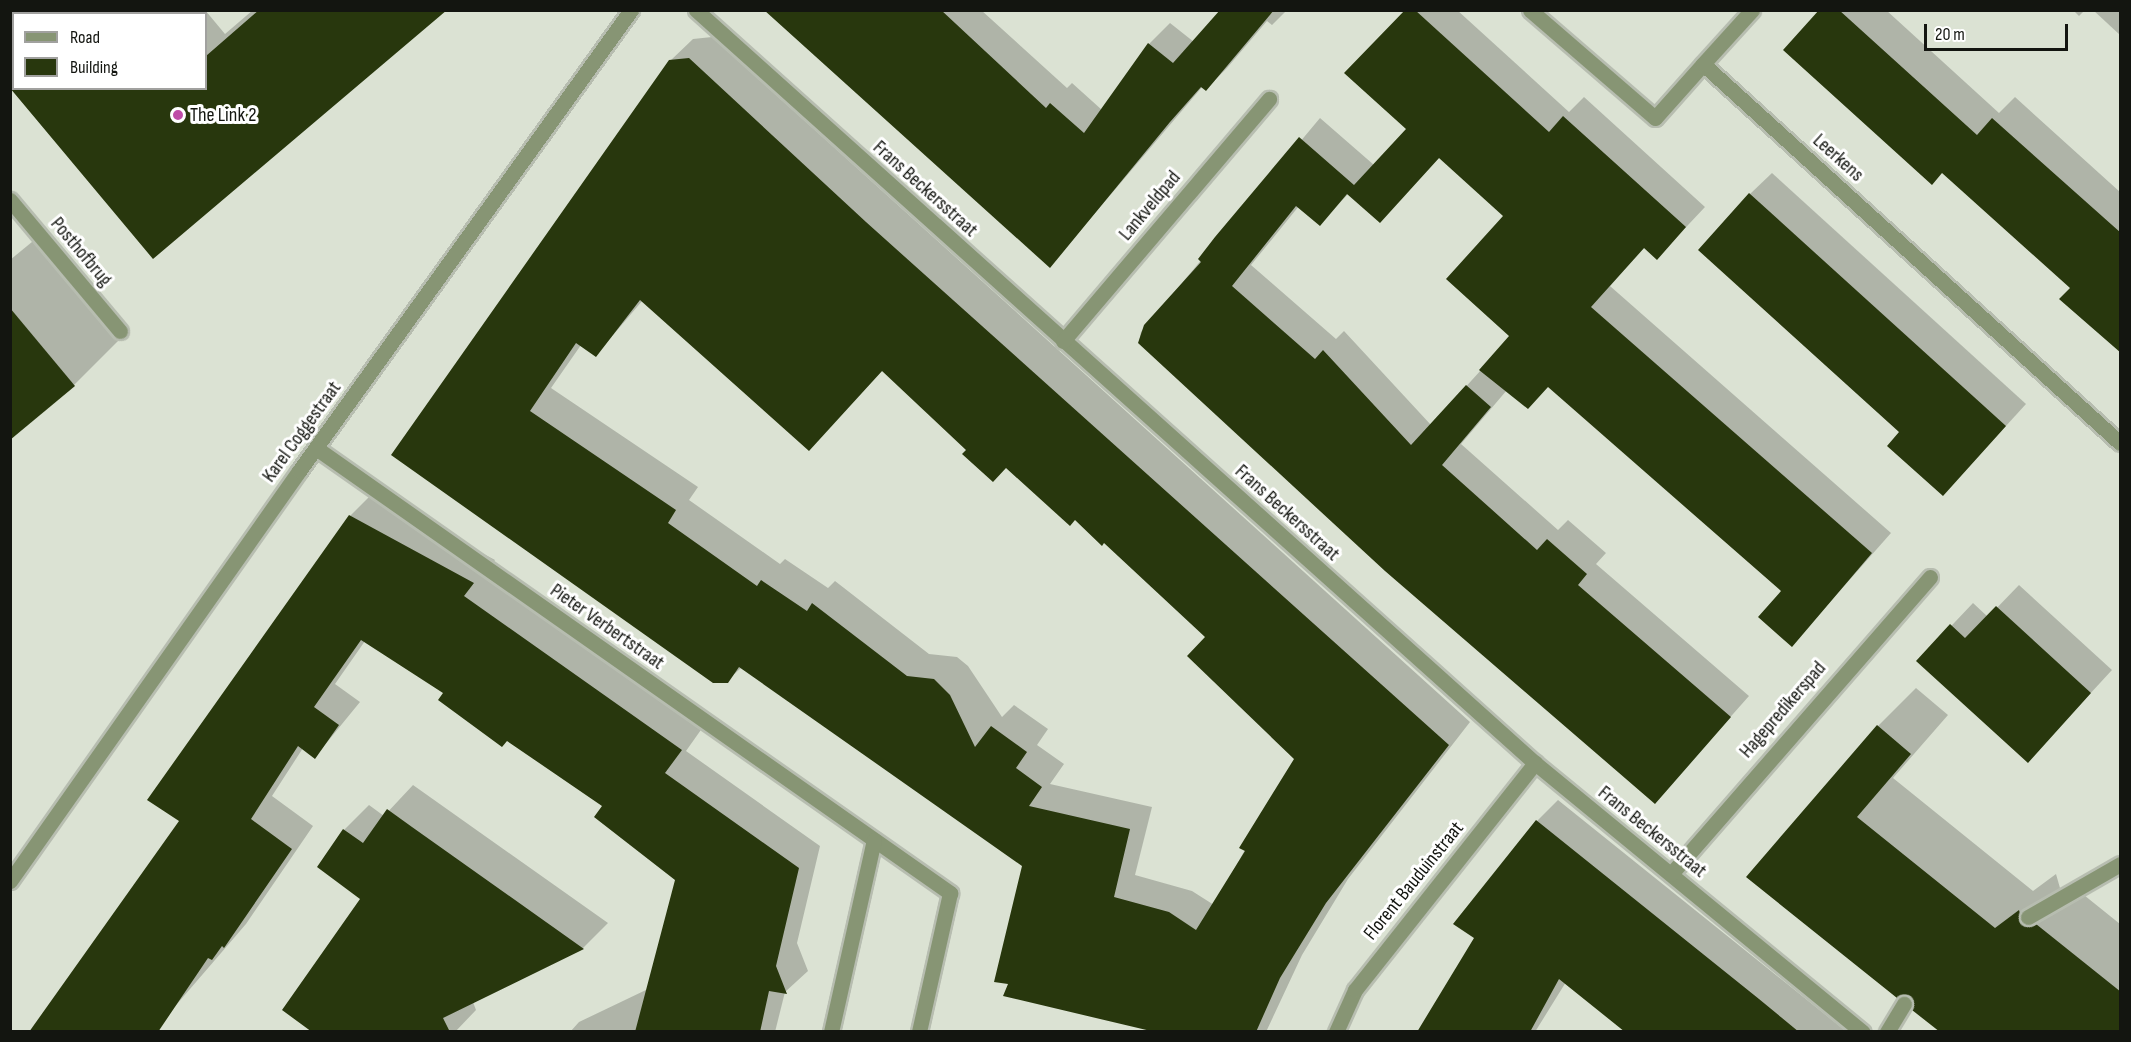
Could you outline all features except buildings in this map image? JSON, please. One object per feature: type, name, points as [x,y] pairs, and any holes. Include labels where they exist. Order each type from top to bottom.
[{"type":"street","name":"Karel Coggestraat","points":[[10,881],[316,448],[631,10]]},
{"type":"street","name":"Frans Beckersstraat","points":[[696,10],[1535,763],[1863,1032]]},
{"type":"street","points":[[1530,10],[1655,118],[1752,10]]},
{"type":"street","name":"Leerkens","points":[[1703,64],[2121,443]]},
{"type":"street","name":"Lankveldpad","points":[[1063,341],[1269,99]]},
{"type":"street","name":"Posthofbrug","points":[[10,200],[120,331]]},
{"type":"street","name":"Pieter Verbertstraat","points":[[316,448],[950,893],[919,1032]]},
{"type":"street","name":"Hagepredikerspad","points":[[1671,874],[1930,577]]},
{"type":"street","name":"Florent Bauduinstraat","points":[[1336,1032],[1354,990],[1535,763]]},
{"type":"street","points":[[831,1032],[874,840]]},
{"type":"street","points":[[2028,917],[2121,864]]},
{"type":"street","points":[[1887,1032],[1904,1004]]},
{"type":"place","name":"The Link 2","points":[[178,115]]}]
